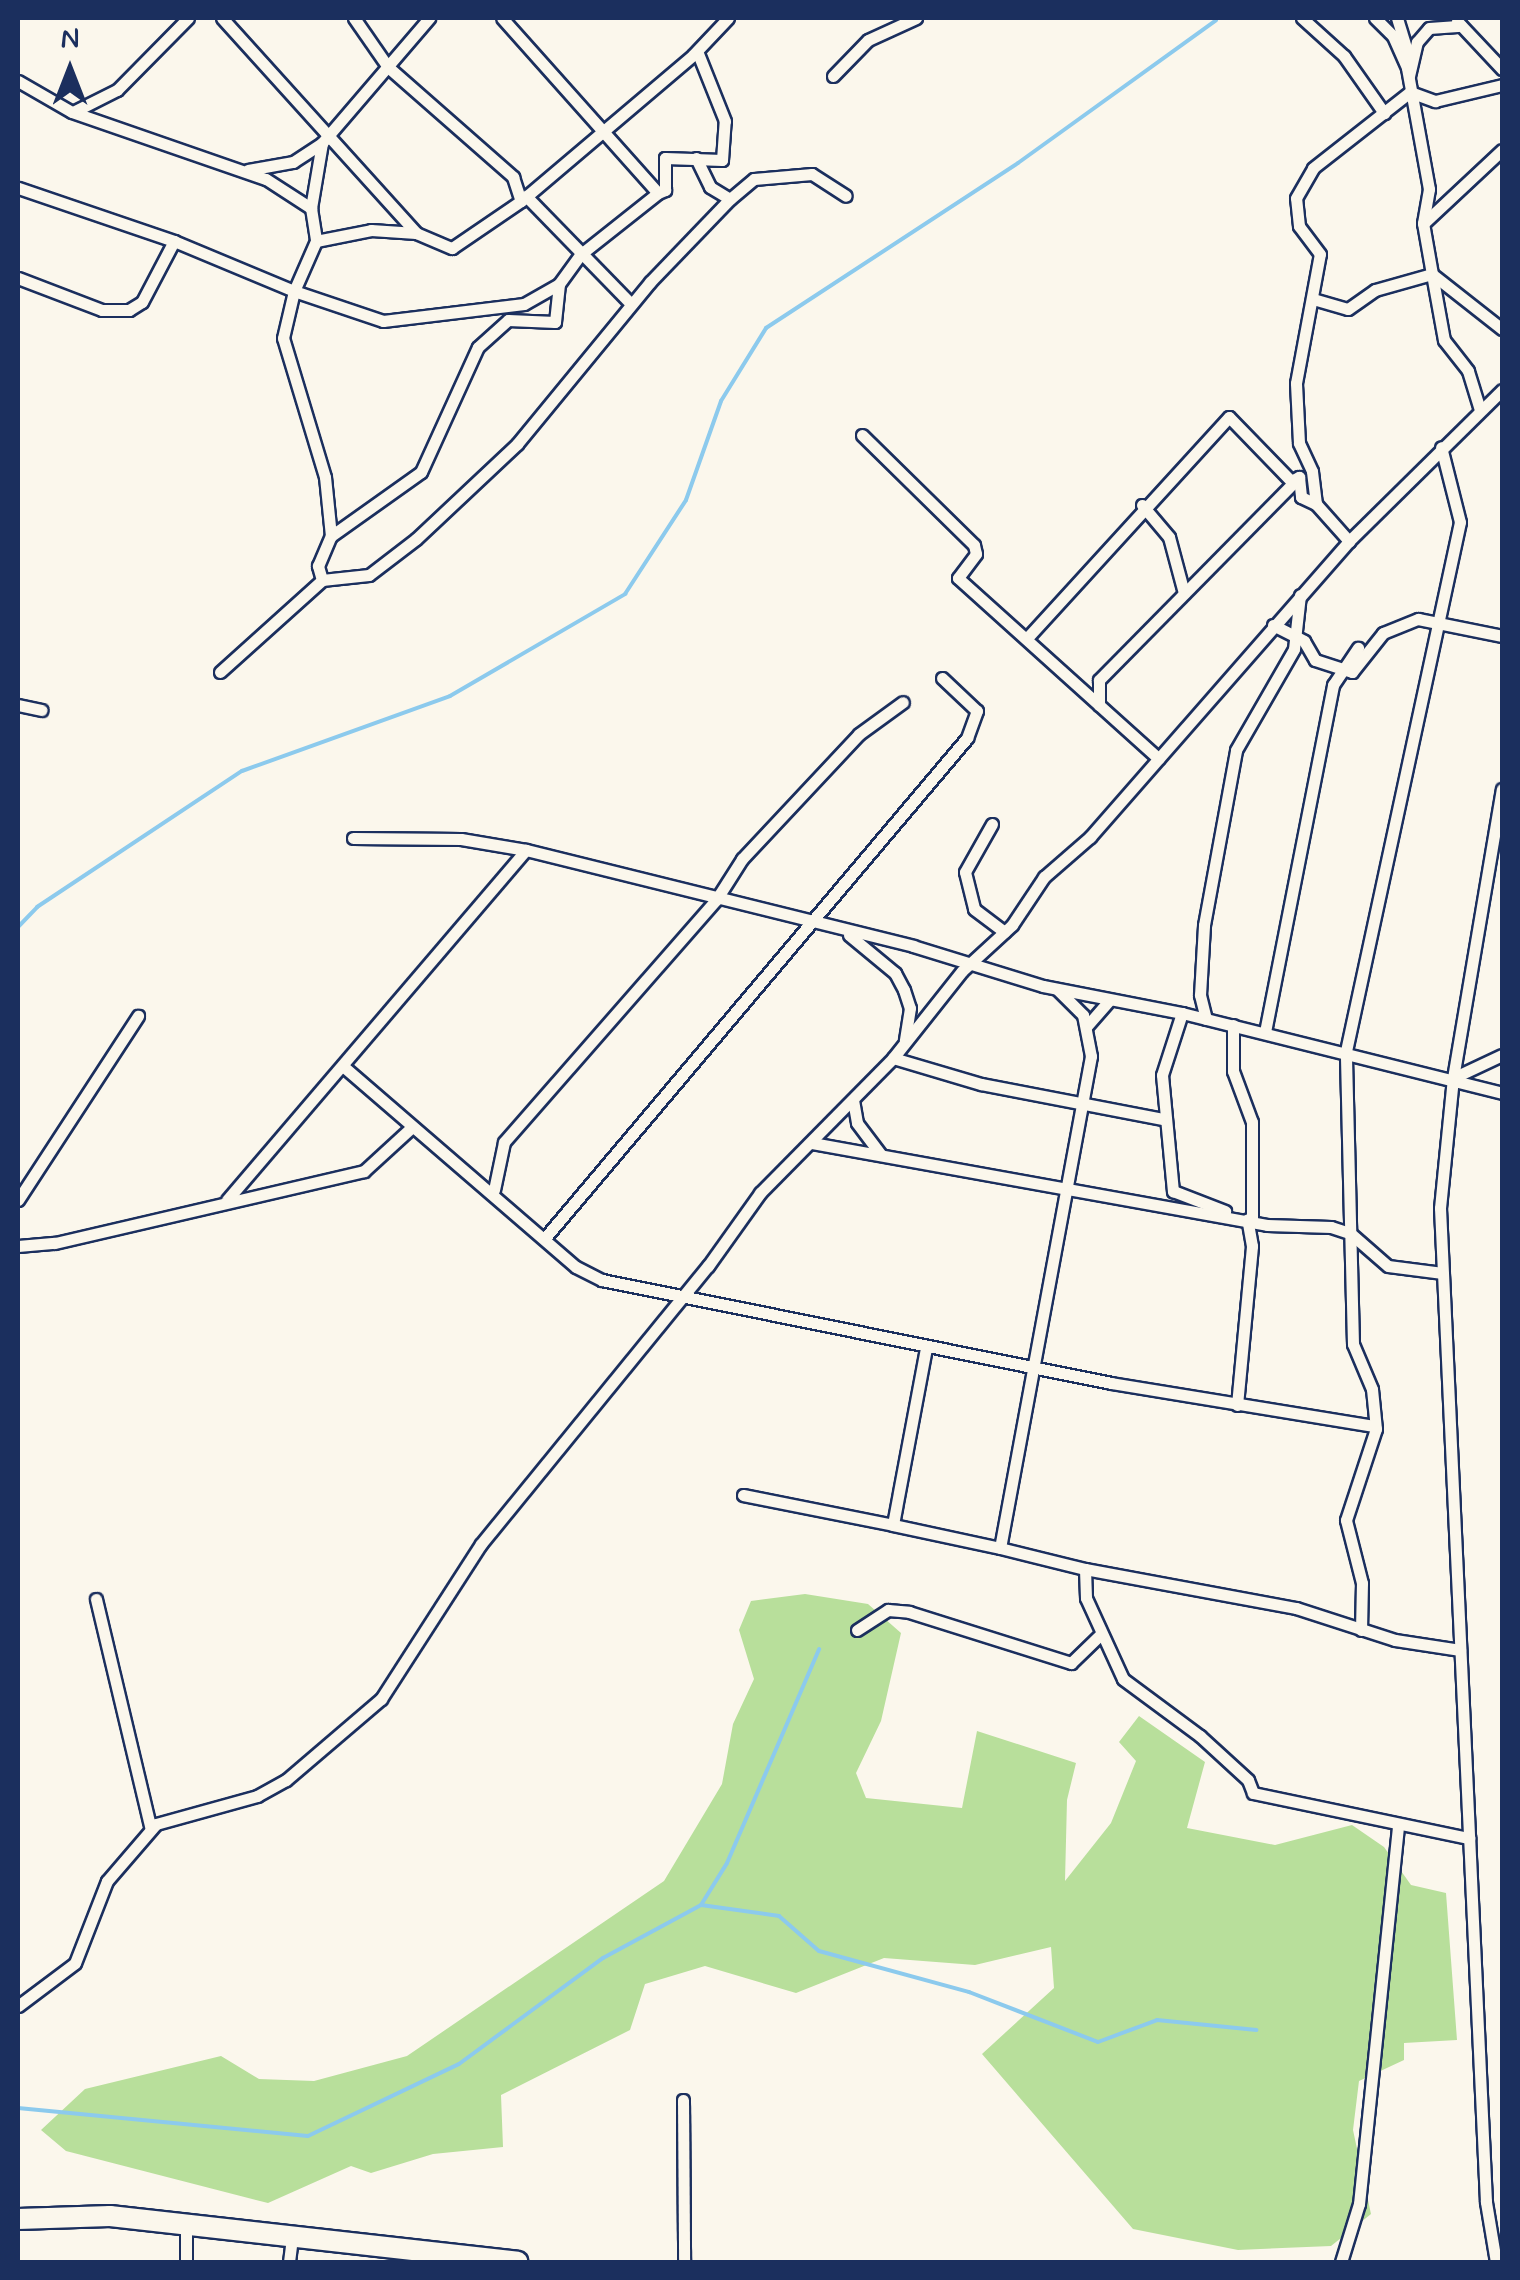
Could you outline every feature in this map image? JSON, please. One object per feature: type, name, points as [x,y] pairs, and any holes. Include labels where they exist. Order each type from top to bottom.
[{"type":"highway","points":[[18,2219],[110,2216],[292,2238],[381,2255],[517,2262]]},
{"type":"street","points":[[75,111],[88,99],[118,90],[188,18]]},
{"type":"street","points":[[222,18],[325,140],[416,234]]},
{"type":"street","points":[[354,18],[388,67],[513,177],[523,198],[630,304]]},
{"type":"street","points":[[243,171],[293,162],[325,140],[429,18]]},
{"type":"street","points":[[502,18],[658,193]]},
{"type":"street","points":[[316,241],[371,230],[416,234],[452,248],[523,198],[603,132],[697,51],[728,18]]},
{"type":"street","points":[[833,76],[868,40],[916,18]]},
{"type":"street","points":[[1302,18],[1353,67],[1384,113]]},
{"type":"street","points":[[1375,18],[1402,52],[1410,86],[1435,100],[1502,85]]},
{"type":"street","points":[[1398,18],[1429,189],[1423,224],[1439,325],[1468,371],[1480,410]]},
{"type":"street","points":[[1316,504],[1312,471],[1298,443],[1296,382],[1320,254],[1298,226],[1296,198],[1313,168],[1384,113],[1410,86],[1417,42],[1429,28],[1457,22],[1500,61]]},
{"type":"street","points":[[18,188],[174,240],[294,291],[382,321],[524,304],[559,284],[581,254],[666,190],[665,158],[722,160],[724,121],[697,51]]},
{"type":"street","points":[[18,81],[75,111],[243,171],[312,208]]},
{"type":"street","points":[[322,580],[318,566],[331,536],[325,476],[283,338],[294,291],[316,241],[312,208],[325,140]]},
{"type":"street","points":[[1423,224],[1502,150]]},
{"type":"street","points":[[696,158],[710,186],[730,199]]},
{"type":"street","points":[[220,672],[322,580],[369,575],[416,539],[517,444],[630,304],[754,179],[812,174],[846,196]]},
{"type":"street","points":[[18,278],[102,310],[130,310],[142,302],[174,240]]},
{"type":"street","points":[[1313,298],[1348,310],[1375,290],[1432,274]]},
{"type":"street","points":[[1432,274],[1502,329]]},
{"type":"street","points":[[331,536],[421,472],[478,347],[508,320],[555,322],[559,284]]},
{"type":"street","points":[[18,2006],[75,1963],[106,1881],[151,1829],[166,1818],[257,1796],[286,1780],[381,1699],[481,1544],[760,1193],[893,1058],[1004,932],[1044,877],[1159,759],[1349,541],[1502,390]]},
{"type":"street","points":[[1028,637],[1142,505],[1229,417],[1291,481],[1299,477]]},
{"type":"street","points":[[862,435],[968,538],[976,550],[958,578],[1159,759]]},
{"type":"street","points":[[1361,1630],[1362,1583],[1346,1520],[1376,1426],[1372,1389],[1353,1344],[1346,1051],[1460,522],[1441,446]]},
{"type":"street","points":[[1299,477],[1301,496],[1316,504],[1349,541]]},
{"type":"street","points":[[1099,705],[1100,680],[1299,477]]},
{"type":"street","points":[[1142,505],[1169,538],[1184,593]]},
{"type":"street","points":[[1206,1019],[1200,996],[1204,924],[1236,750],[1298,638],[1300,596]]},
{"type":"street","points":[[1273,625],[1298,638],[1315,660],[1352,672],[1383,633],[1418,619],[1502,636]]},
{"type":"street","points":[[1265,1032],[1327,711],[1342,669],[1358,648]]},
{"type":"street","points":[[544,1239],[811,923],[895,831],[976,725],[977,712],[942,678]]},
{"type":"street","points":[[494,1190],[504,1142],[716,900],[742,859],[859,734],[903,702]]},
{"type":"street","points":[[18,705],[41,710]]},
{"type":"street","points":[[1496,2262],[1486,2202],[1440,1208],[1453,1078],[1502,790]]},
{"type":"street","points":[[992,824],[966,872],[974,908],[1004,932]]},
{"type":"street","points":[[353,838],[461,839],[526,850],[974,965],[1057,990],[1265,1032],[1502,1093]]},
{"type":"street","points":[[227,1200],[526,850]]},
{"type":"street","points":[[846,932],[895,973],[904,990],[910,1008],[904,1044]]},
{"type":"street","points":[[1000,1548],[1063,1189],[1091,1056],[1083,1014],[1057,990]]},
{"type":"street","points":[[1086,1027],[1110,1001]]},
{"type":"street","points":[[1182,1013],[1164,1062],[1163,1119],[1173,1191],[1252,1221]]},
{"type":"street","points":[[18,1200],[138,1016]]},
{"type":"street","points":[[1234,1025],[1234,1072],[1252,1122],[1252,1221],[1237,1405]]},
{"type":"street","points":[[1453,1078],[1502,1055]]},
{"type":"street","points":[[893,1058],[981,1084],[1082,1098],[1163,1119]]},
{"type":"street","points":[[344,1067],[494,1190],[544,1239],[602,1280],[684,1293],[1032,1368],[1376,1426]]},
{"type":"street","points":[[852,1100],[868,1142],[884,1156]]},
{"type":"street","points":[[18,1246],[54,1243],[364,1171],[412,1126]]},
{"type":"street","points":[[812,1143],[1252,1221],[1350,1233],[1388,1266],[1443,1273]]},
{"type":"street","points":[[893,1525],[926,1348]]},
{"type":"street","points":[[743,1495],[1085,1569],[1296,1608],[1361,1630],[1460,1650]]},
{"type":"street","points":[[1085,1569],[1086,1598],[1124,1679],[1200,1736],[1248,1780],[1252,1793],[1469,1838]]},
{"type":"street","points":[[96,1599],[151,1829]]},
{"type":"street","points":[[857,1630],[888,1610],[909,1612],[1071,1663],[1102,1634]]},
{"type":"street","points":[[1342,2262],[1359,2204],[1398,1826]]},
{"type":"street","points":[[683,2100],[684,2262]]},
{"type":"street","points":[[186,2224],[186,2262]]},
{"type":"street","points":[[289,2262],[292,2238]]},
{"type":"green space","points":[[805,1594],[868,1604],[901,1633],[881,1721],[856,1773],[866,1798],[962,1808],[977,1731],[1076,1763],[1067,1800],[1065,1881],[1111,1823],[1136,1761],[1119,1742],[1139,1716],[1205,1762],[1187,1828],[1275,1845],[1352,1825],[1384,1847],[1411,1885],[1446,1893],[1457,2040],[1404,2043],[1404,2060],[1359,2081],[1353,2130],[1371,2214],[1331,2246],[1238,2250],[1133,2229],[982,2054],[1054,1988],[1051,1947],[975,1965],[884,1958],[796,1993],[705,1966],[645,1984],[630,2030],[501,2095],[503,2147],[433,2154],[371,2173],[351,2166],[268,2203],[66,2151],[41,2130],[85,2089],[221,2056],[259,2079],[314,2081],[407,2056],[664,1881],[722,1784],[733,1724],[754,1679],[739,1630],[751,1601]]},
{"type":"waterway","points":[[18,927],[37,907],[242,771],[450,696],[625,594],[686,500],[721,401],[766,328],[1018,163],[1216,20]]},
{"type":"waterway","points":[[18,2108],[308,2136],[459,2064],[603,1958],[701,1905],[727,1863],[819,1649]]},
{"type":"waterway","points":[[701,1905],[779,1916],[819,1951],[969,1992],[1098,2042],[1157,2020],[1256,2030]]}]
